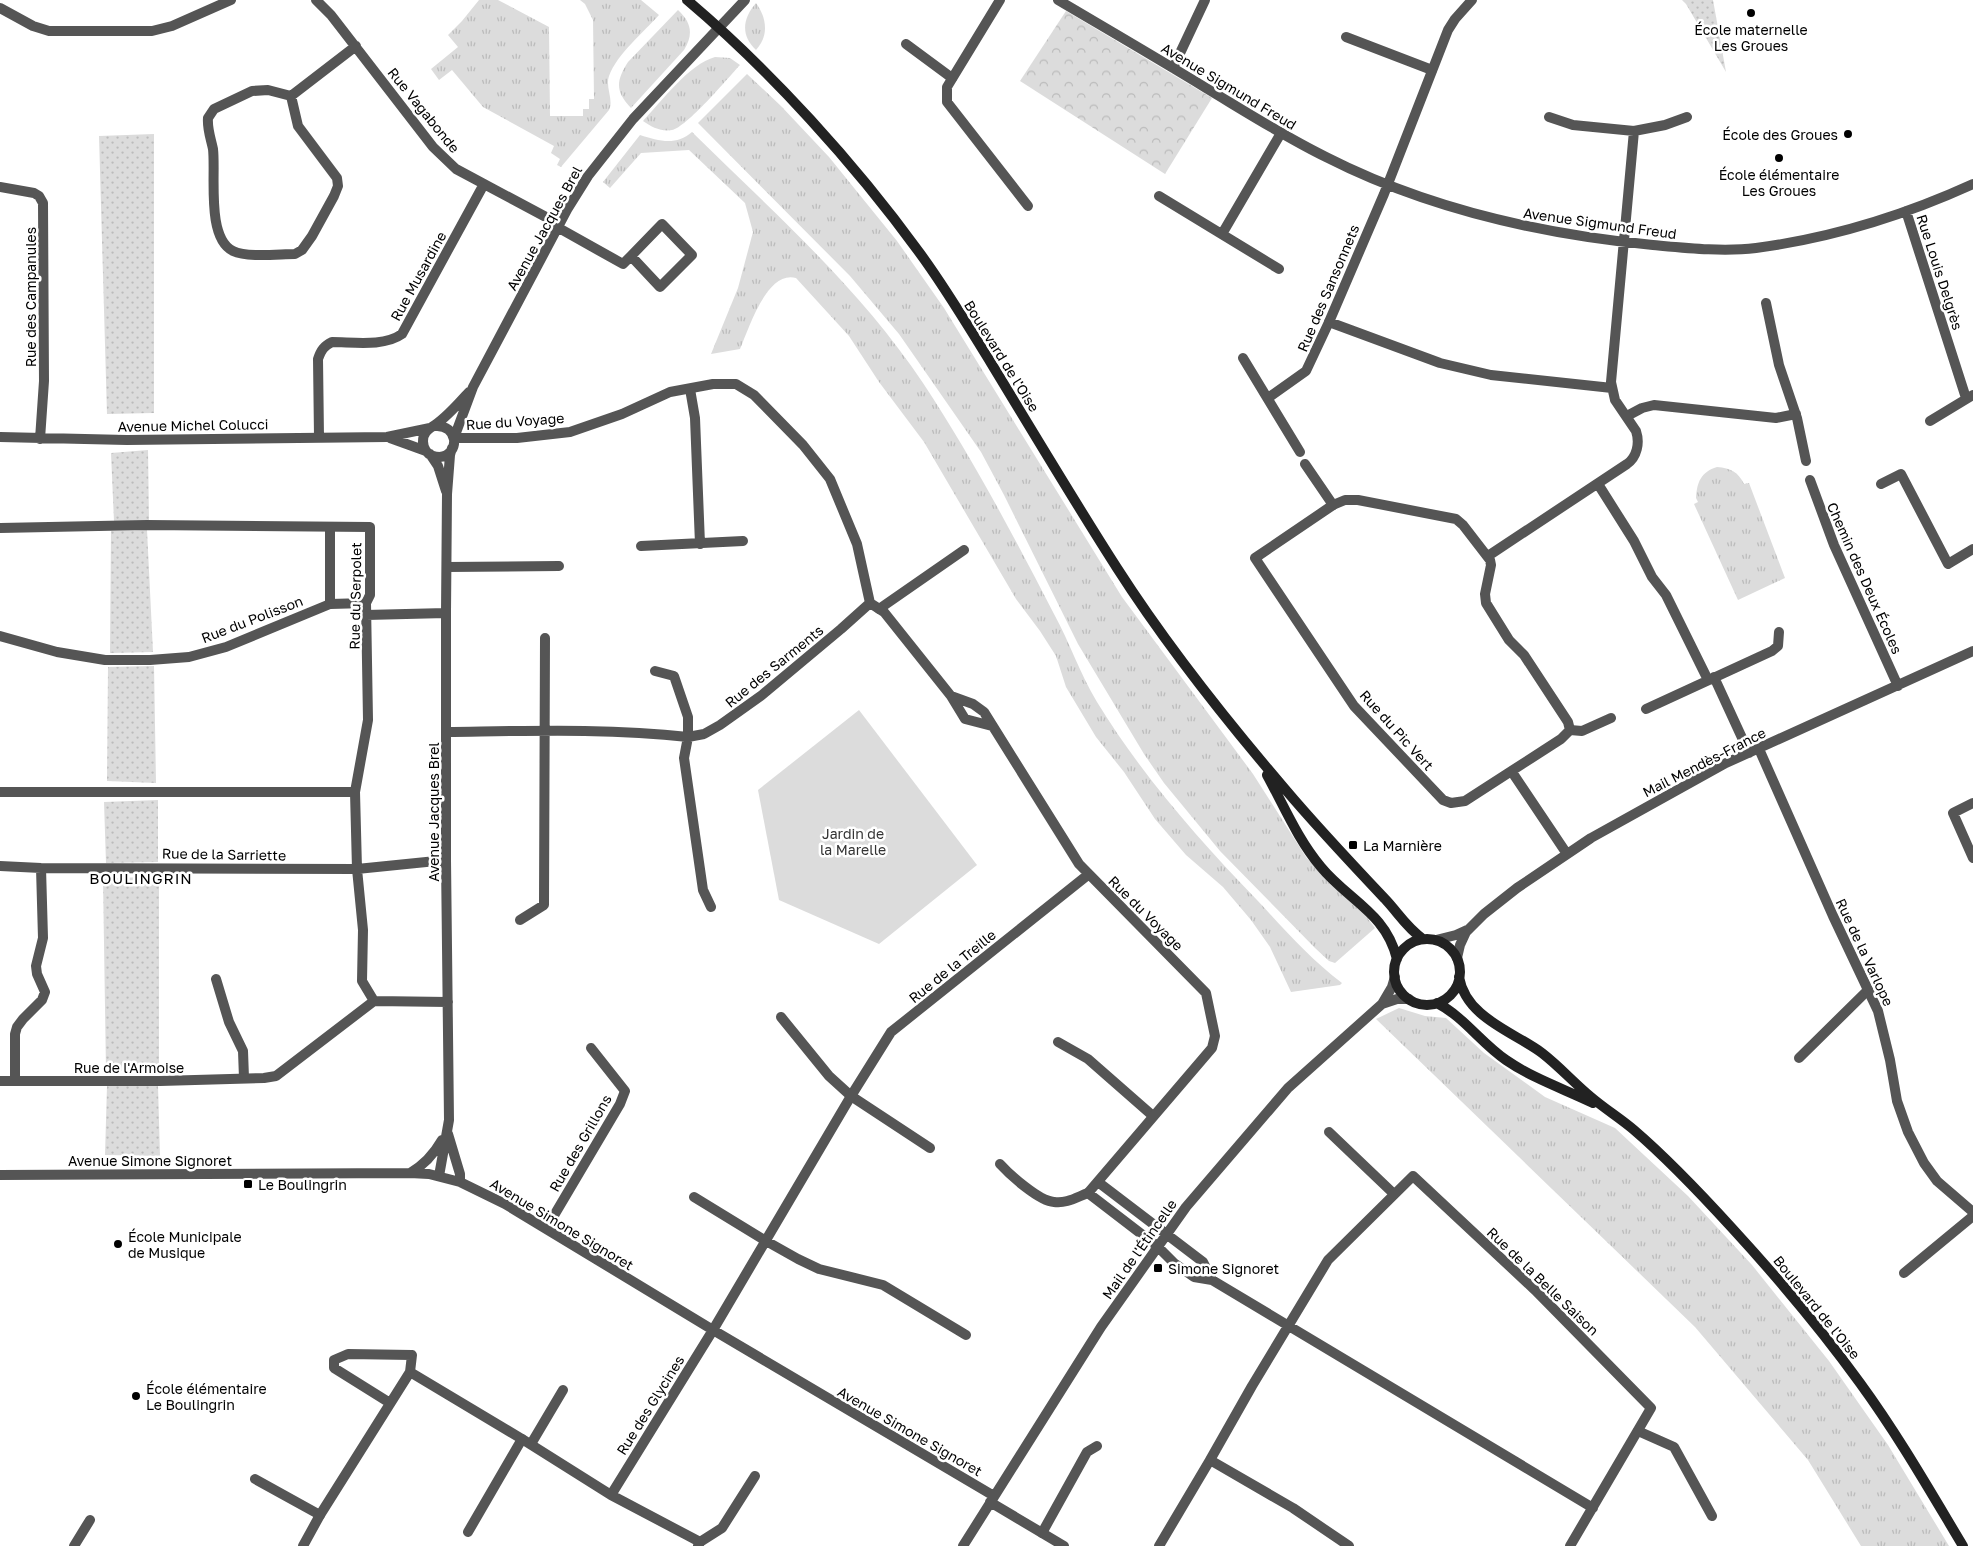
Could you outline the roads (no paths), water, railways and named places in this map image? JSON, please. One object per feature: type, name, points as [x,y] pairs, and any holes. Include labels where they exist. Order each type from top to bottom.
[{"type":"main road","name":"Boulevard de l'Oise","points":[[686,0],[719,29],[816,127],[860,177],[919,252],[972,332],[1086,520],[1145,610],[1257,756],[1317,826],[1390,904],[1406,926],[1423,939]]},
{"type":"main road","name":"Boulevard de l'Oise","points":[[1257,756],[1299,836],[1311,854],[1329,876],[1384,927],[1394,946],[1397,959]]},
{"type":"main road","points":[[1423,939],[1436,940],[1447,946],[1457,958],[1459,977],[1454,990],[1443,1000],[1437,1003],[1422,1004],[1409,999],[1400,989],[1395,977],[1395,968],[1397,959],[1410,944],[1423,939]]},
{"type":"main road","name":"Boulevard de l'Oise","points":[[1459,977],[1467,996],[1482,1013],[1500,1028],[1542,1053],[1592,1098],[1649,1144],[1703,1197],[1765,1264],[1829,1342],[1889,1424],[1963,1546]]},
{"type":"main road","name":"Boulevard de l'Oise","points":[[1437,1003],[1451,1011],[1495,1052],[1517,1067],[1614,1114]]},
{"type":"street","points":[[0,8],[33,26],[50,30],[152,32],[172,26],[231,0]]},
{"type":"street","name":"Rue Vagabonde","points":[[316,0],[356,46],[438,152],[456,169],[624,264],[631,256]]},
{"type":"street","name":"Avenue Jacques Brel","points":[[439,1176],[442,1152],[450,1120],[446,860],[446,613],[447,494],[453,443],[473,388],[558,225],[579,190],[608,150],[676,72],[719,29],[744,0]]},
{"type":"street","points":[[1000,0],[952,78],[948,87],[947,102],[1028,206]]},
{"type":"street","name":"Avenue Sigmund Freud","points":[[1058,0],[1326,157],[1387,185],[1460,210],[1506,223],[1575,236],[1625,242],[1687,248],[1755,248],[1815,237],[1906,211],[1973,184]]},
{"type":"street","points":[[1173,68],[1205,0]]},
{"type":"street","name":"Rue des Sansonnets","points":[[1268,398],[1306,371],[1329,322],[1387,185],[1432,70],[1455,19],[1472,0]]},
{"type":"street","points":[[1346,37],[1432,70]]},
{"type":"street","points":[[906,44],[952,78]]},
{"type":"street","points":[[291,96],[356,46]]},
{"type":"street","points":[[252,90],[268,90],[291,96],[298,126],[330,167],[337,178],[338,186],[312,236],[302,250],[295,254],[243,254],[233,251],[219,235],[212,186],[213,149],[208,118],[214,109],[252,90]]},
{"type":"street","points":[[1549,117],[1573,125],[1634,131],[1665,125],[1687,117]]},
{"type":"street","points":[[1611,718],[1582,730],[1570,730],[1563,712],[1524,655],[1509,640],[1486,603],[1485,594],[1491,565],[1488,556],[1598,484],[1633,460],[1635,456],[1638,435],[1616,400],[1612,388],[1611,375],[1634,131]]},
{"type":"street","points":[[1222,234],[1281,132]]},
{"type":"street","name":"Rue Musardine","points":[[319,438],[318,359],[320,352],[332,342],[380,342],[394,340],[402,334],[484,184]]},
{"type":"street","name":"Rue des Campanules","points":[[0,187],[34,193],[39,196],[43,203],[44,381],[40,439]]},
{"type":"street","points":[[1158,196],[1279,269]]},
{"type":"street","name":"Rue Louis Delgrès","points":[[1906,211],[1969,396],[1930,421]]},
{"type":"street","points":[[662,224],[692,255],[660,287],[631,256],[662,224]]},
{"type":"street","points":[[1766,303],[1784,382],[1796,414],[1806,461]]},
{"type":"street","points":[[1329,322],[1440,363],[1484,373],[1612,388]]},
{"type":"street","points":[[1243,358],[1300,452]]},
{"type":"street","name":"Rue du Voyage","points":[[453,443],[570,432],[622,414],[670,392],[713,384],[736,384],[754,395],[803,445],[830,480],[858,544],[870,603],[884,612],[951,696],[965,719],[992,726]]},
{"type":"street","name":"Avenue Jacques Brel","points":[[432,427],[473,388]]},
{"type":"street","points":[[690,388],[695,418],[700,544]]},
{"type":"street","points":[[1627,416],[1642,408],[1654,405],[1776,418],[1796,414]]},
{"type":"street","points":[[445,426],[452,433],[453,443],[449,452],[440,457],[428,452],[423,441],[426,432],[432,427],[445,426]]},
{"type":"street","name":"Avenue Michel Colucci","points":[[0,437],[40,439],[387,437],[432,427]]},
{"type":"street","name":"Avenue Michel Colucci","points":[[387,437],[428,452]]},
{"type":"street","name":"Avenue Jacques Brel","points":[[428,452],[438,466],[447,494]]},
{"type":"street","points":[[1305,464],[1332,505]]},
{"type":"street","points":[[1881,484],[1902,474],[1948,564],[1973,549]]},
{"type":"street","name":"Chemin des Deux Écoles","points":[[1810,480],[1834,545],[1898,686]]},
{"type":"street","name":"Rue de la Varlope","points":[[1598,484],[1634,541],[1652,577],[1666,595],[1711,679],[1754,751],[1833,916],[1878,1011],[1890,1060],[1897,1101],[1908,1132],[1924,1163],[1937,1181],[1973,1212]]},
{"type":"street","name":"Rue du Pic Vert","points":[[1488,556],[1456,519],[1358,500],[1345,500],[1332,505],[1255,558],[1346,695],[1362,715],[1446,802],[1458,803],[1465,801],[1562,740],[1570,730]]},
{"type":"street","name":"Rue du Serpolet","points":[[0,528],[147,525],[370,527],[370,595],[366,604],[368,720],[355,792],[357,869],[364,930],[362,981],[374,1001]]},
{"type":"street","points":[[330,526],[330,604]]},
{"type":"street","points":[[641,546],[742,542]]},
{"type":"street","points":[[879,609],[964,550]]},
{"type":"street","points":[[447,567],[559,566]]},
{"type":"street","name":"Rue des Sarments","points":[[447,732],[546,730],[648,732],[688,737],[704,734],[720,726],[762,695],[870,603]]},
{"type":"street","name":"Rue du Polisson","points":[[0,636],[57,652],[105,660],[150,660],[189,656],[226,647],[330,604],[366,604]]},
{"type":"street","points":[[366,615],[446,613]]},
{"type":"street","points":[[1646,709],[1776,648],[1779,642],[1778,632]]},
{"type":"street","points":[[520,920],[544,905],[545,638]]},
{"type":"street","name":"Mail Mendès-France","points":[[1436,940],[1456,935],[1468,929],[1517,888],[1567,854],[1675,791],[1754,751],[1973,651]]},
{"type":"street","points":[[655,671],[674,676],[688,717],[688,737],[684,758],[703,890],[711,907]]},
{"type":"street","name":"Rue du Voyage","points":[[951,696],[979,707],[1066,844],[1089,874],[1206,994],[1215,1036],[1212,1048],[1088,1193],[1069,1201],[1052,1202],[1017,1182],[1000,1164]]},
{"type":"street","points":[[1512,772],[1567,854]]},
{"type":"street","points":[[0,792],[355,792]]},
{"type":"street","points":[[1973,803],[1953,813],[1973,858]]},
{"type":"street","name":"Rue de la Sarriette","points":[[0,866],[41,868],[357,869],[446,860]]},
{"type":"street","points":[[15,1081],[15,1034],[17,1027],[42,1000],[44,992],[36,966],[43,938],[41,868]]},
{"type":"street","name":"Rue de la Treille","points":[[712,1330],[891,1032],[1089,874]]},
{"type":"street","name":"Mail Mendès-France","points":[[1457,958],[1460,945],[1468,929]]},
{"type":"street","name":"Mail de l'Étincelle","points":[[963,1546],[1101,1327],[1165,1234],[1243,1139],[1288,1088],[1382,1004],[1392,987],[1395,977]]},
{"type":"street","points":[[216,979],[229,1022],[243,1051],[244,1078]]},
{"type":"street","points":[[1799,1058],[1868,990]]},
{"type":"street","points":[[1382,1004],[1397,999],[1409,999]]},
{"type":"street","points":[[374,1001],[448,1002]]},
{"type":"street","name":"Rue de l'Armoise","points":[[0,1080],[160,1081],[276,1076],[374,1001]]},
{"type":"street","points":[[781,1017],[829,1076],[851,1096],[930,1148]]},
{"type":"street","points":[[1058,1042],[1088,1059],[1153,1116]]},
{"type":"street","name":"Rue des Grillons","points":[[546,1229],[620,1104],[624,1091],[591,1048]]},
{"type":"street","points":[[410,1173],[419,1168],[431,1156],[448,1131]]},
{"type":"street","name":"Avenue Jacques Brel","points":[[448,1131],[460,1174],[460,1182]]},
{"type":"street","points":[[1329,1132],[1394,1194]]},
{"type":"street","name":"Avenue Simone Signoret","points":[[0,1174],[410,1173],[439,1176],[460,1182],[506,1204],[992,1499],[1064,1546]]},
{"type":"street","name":"Rue de la Belle Saison","points":[[1159,1546],[1328,1260],[1414,1176],[1535,1290],[1651,1408],[1570,1546]]},
{"type":"street","points":[[1098,1182],[1203,1262],[1212,1280]]},
{"type":"street","points":[[1088,1193],[1194,1277],[1212,1280],[1593,1508]]},
{"type":"street","points":[[694,1197],[798,1259],[820,1269],[883,1284],[966,1335]]},
{"type":"street","points":[[1904,1273],[1973,1216]]},
{"type":"street","name":"Rue des Glycines","points":[[611,1494],[712,1330]]},
{"type":"street","points":[[303,1546],[320,1515],[410,1372],[412,1355],[348,1354],[334,1360],[334,1368],[342,1374],[390,1402]]},
{"type":"street","points":[[410,1372],[527,1441],[611,1494],[699,1544],[722,1528],[755,1476]]},
{"type":"street","points":[[468,1532],[527,1441],[563,1390]]},
{"type":"street","points":[[1638,1431],[1674,1447],[1712,1516]]},
{"type":"street","points":[[1042,1533],[1087,1452],[1097,1446]]},
{"type":"street","points":[[1210,1460],[1293,1508],[1349,1546]]},
{"type":"street","points":[[255,1478],[320,1515]]},
{"type":"street","points":[[74,1546],[90,1520]]},
{"type":"place","name":"École maternelle Les Groues","points":[[1751,13]]},
{"type":"place","name":"École des Groues","points":[[1848,134]]},
{"type":"place","name":"École élémentaire Les Groues","points":[[1779,158]]},
{"type":"place","name":"La Marnière","points":[[1353,845]]},
{"type":"place","name":"Le Boulingrin","points":[[248,1184]]},
{"type":"place","name":"École Municipale de Musique","points":[[118,1244]]},
{"type":"place","name":"Simone Signoret","points":[[1158,1268]]},
{"type":"place","name":"École élémentaire Le Boulingrin","points":[[136,1396]]},
{"type":"district","name":"BOULINGRIN","points":[[141,878]]},
{"type":"park label","name":"Jardin de la Marelle","points":[[853,842]]}]
